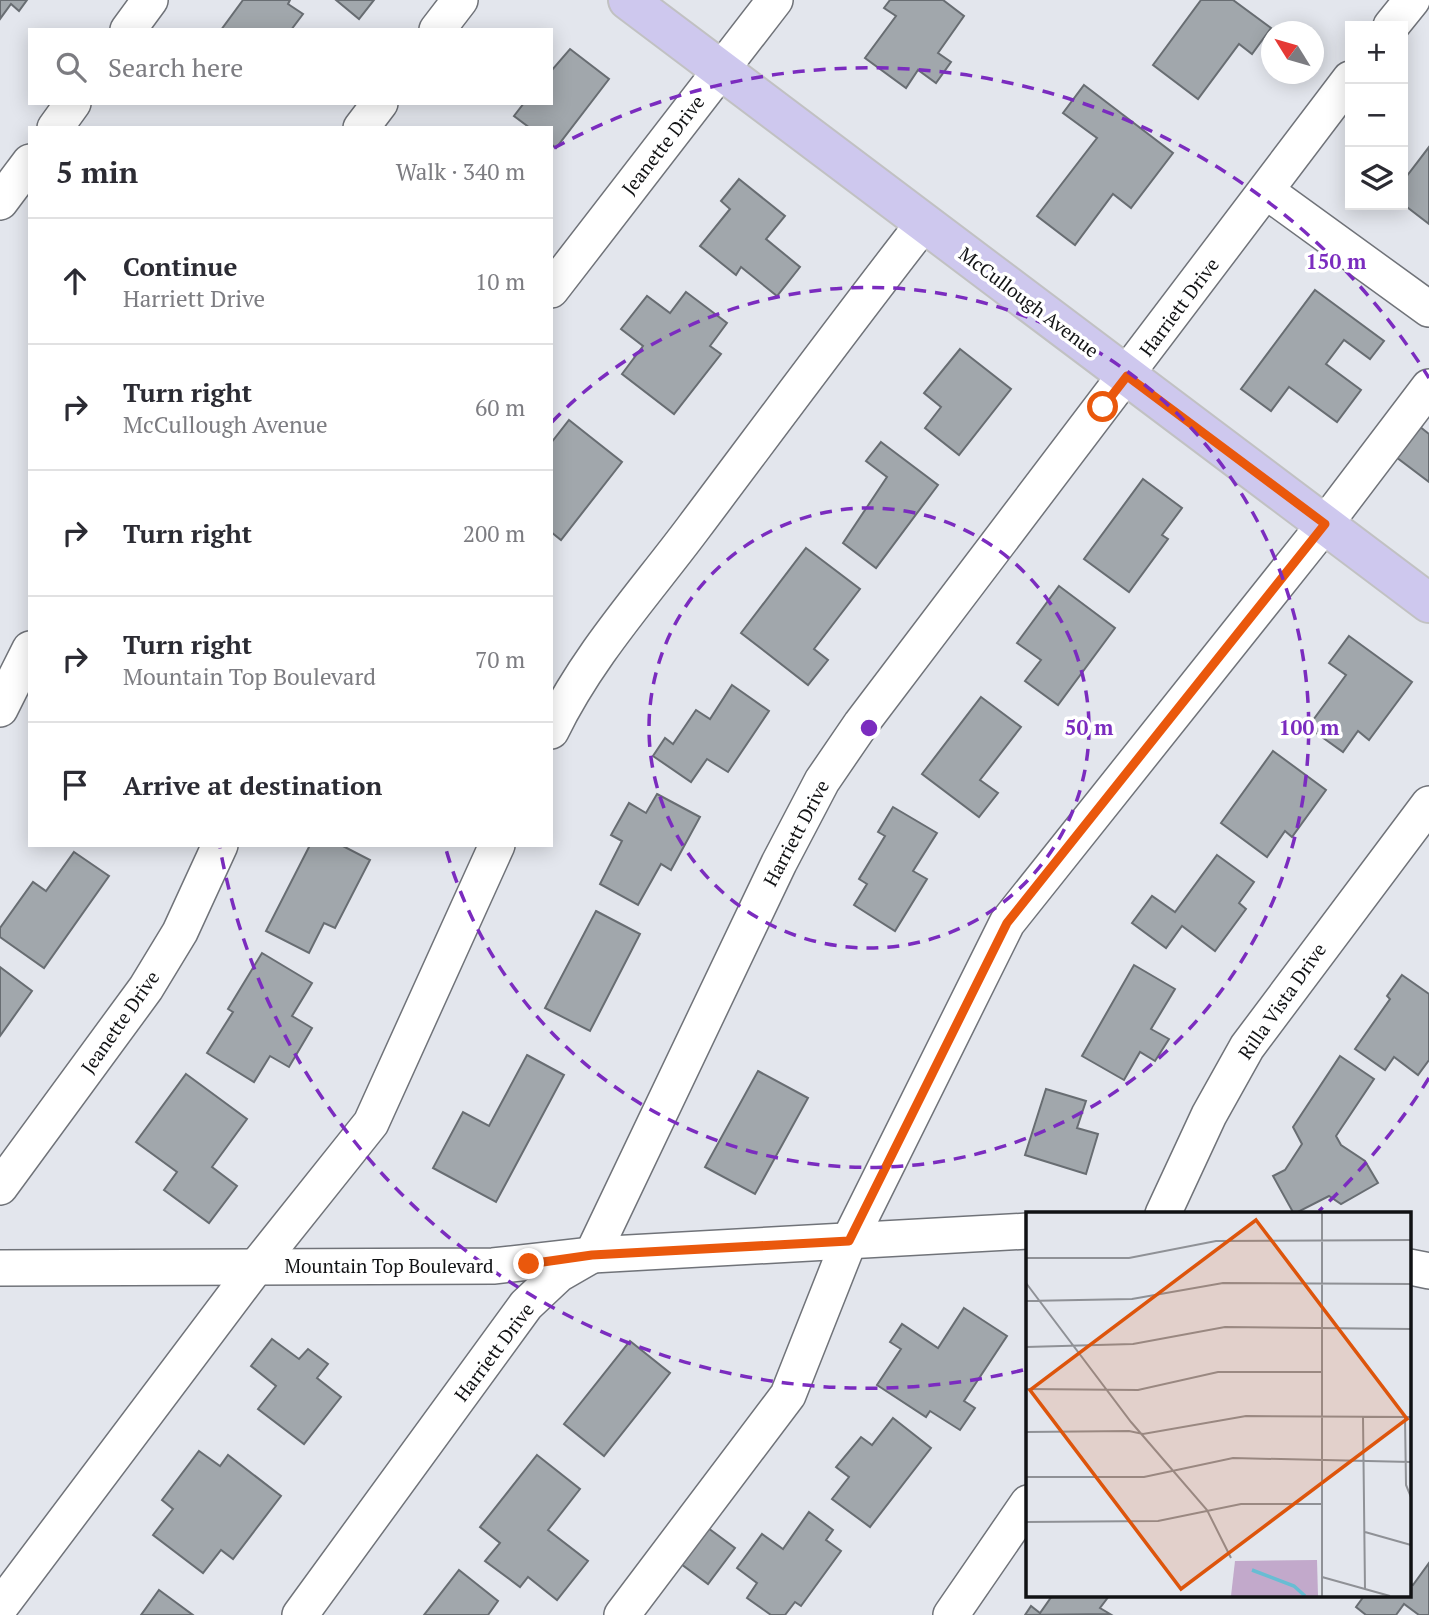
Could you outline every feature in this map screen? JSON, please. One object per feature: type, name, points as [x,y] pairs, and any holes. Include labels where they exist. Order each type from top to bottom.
[{"type":"main road","name":"McCullough Avenue","points":[[628,0],[1429,603]]},
{"type":"street","points":[[129,28],[150,0]]},
{"type":"street","points":[[439,28],[460,0]]},
{"type":"street","name":"Jeanette Drive","points":[[553,287],[775,0]]},
{"type":"street","points":[[1395,21],[1412,0],[1429,13]]},
{"type":"street","name":"Harriett Drive","points":[[300,1615],[526,1306],[559,1275],[592,1255],[779,863],[822,781],[869,713],[1346,84]]},
{"type":"street","points":[[56,126],[72,105]]},
{"type":"street","points":[[363,126],[378,105]]},
{"type":"street","points":[[0,202],[28,165]]},
{"type":"street","points":[[1266,191],[1429,309]]},
{"type":"street","points":[[553,727],[566,699],[618,621],[686,537],[924,223]]},
{"type":"street","points":[[622,1615],[788,1395],[849,1241],[1007,923],[1325,524],[1429,387]]},
{"type":"street","points":[[0,709],[28,653]]},
{"type":"street","name":"Rilla Vista Drive","points":[[1164,1212],[1209,1115],[1247,1047],[1429,804]]},
{"type":"street","name":"Jeanette Drive","points":[[0,1187],[146,988],[180,932],[219,847]]},
{"type":"street","points":[[0,1607],[256,1267],[371,1123],[495,847]]},
{"type":"street","name":"Mountain Top Boulevard","points":[[0,1268],[493,1266],[592,1255],[1026,1231]]},
{"type":"street","points":[[951,1615],[1026,1506]]},
{"type":"building","points":[[0,0],[27,0],[19,11],[11,4],[0,19]]},
{"type":"building","points":[[243,0],[290,0],[288,4],[303,14],[292,28],[222,28]]},
{"type":"building","points":[[336,0],[374,0],[359,19]]},
{"type":"building","points":[[890,0],[943,0],[964,16],[938,53],[951,62],[936,83],[918,70],[906,88],[865,58],[896,16],[884,8]]},
{"type":"building","points":[[1201,0],[1233,0],[1262,21],[1261,42],[1252,54],[1239,44],[1198,99],[1153,65]]},
{"type":"building","points":[[570,49],[609,79],[556,148],[553,146],[553,126],[527,126],[514,116],[522,105],[553,105],[553,69]]},
{"type":"building","points":[[1084,85],[1173,153],[1131,208],[1113,194],[1075,245],[1037,216],[1097,138],[1063,113]]},
{"type":"building","points":[[1429,147],[1429,224],[1408,208],[1408,174]]},
{"type":"building","points":[[739,179],[785,216],[766,239],[800,267],[777,296],[741,267],[736,275],[700,246],[730,209],[721,201]]},
{"type":"building","points":[[1315,290],[1384,341],[1370,359],[1344,340],[1326,364],[1361,390],[1337,422],[1289,387],[1271,411],[1241,389]]},
{"type":"building","points":[[686,292],[727,323],[710,346],[721,354],[674,414],[622,374],[643,346],[621,329],[647,296],[670,313]]},
{"type":"building","points":[[960,349],[1011,389],[959,455],[925,428],[941,407],[924,393]]},
{"type":"building","points":[[569,420],[622,462],[561,540],[553,534],[553,440]]},
{"type":"building","points":[[1419,426],[1429,434],[1429,482],[1396,457]]},
{"type":"building","points":[[881,442],[938,485],[876,568],[843,543],[887,477],[866,461]]},
{"type":"building","points":[[1143,479],[1182,508],[1162,535],[1168,539],[1129,592],[1084,559]]},
{"type":"building","points":[[806,548],[860,589],[814,649],[828,660],[808,685],[741,633]]},
{"type":"building","points":[[1059,586],[1115,628],[1058,705],[1025,681],[1041,660],[1017,643]]},
{"type":"building","points":[[1349,636],[1412,682],[1369,740],[1358,731],[1343,752],[1308,727],[1346,675],[1329,663]]},
{"type":"building","points":[[732,685],[769,711],[728,772],[707,759],[691,782],[653,756],[665,738],[673,744],[696,710],[710,719]]},
{"type":"building","points":[[981,697],[1021,727],[980,780],[998,793],[979,817],[922,774]]},
{"type":"building","points":[[1273,751],[1326,790],[1292,837],[1285,831],[1267,857],[1221,823]]},
{"type":"building","points":[[657,794],[700,817],[671,870],[661,864],[638,905],[600,884],[622,841],[611,835],[629,803],[646,813]]},
{"type":"building","points":[[893,807],[937,833],[913,871],[927,879],[895,931],[854,905],[867,884],[859,879],[885,836],[878,832]]},
{"type":"building","points":[[309,847],[345,847],[370,860],[335,928],[324,923],[309,953],[266,931]]},
{"type":"building","points":[[74,852],[109,876],[44,968],[0,937],[0,928],[33,882],[46,891]]},
{"type":"building","points":[[1217,855],[1254,882],[1239,903],[1246,909],[1215,951],[1182,926],[1166,948],[1132,923],[1152,896],[1175,912]]},
{"type":"building","points":[[596,911],[640,934],[590,1031],[545,1008]]},
{"type":"building","points":[[262,953],[312,983],[292,1016],[312,1028],[289,1067],[270,1056],[254,1082],[207,1053],[233,1012],[228,1009]]},
{"type":"building","points":[[1134,965],[1175,989],[1151,1029],[1169,1039],[1155,1061],[1140,1052],[1124,1080],[1082,1056]]},
{"type":"building","points":[[0,967],[32,991],[0,1036]]},
{"type":"building","points":[[1402,975],[1429,994],[1429,1060],[1418,1075],[1394,1057],[1385,1070],[1355,1049],[1390,999],[1387,996]]},
{"type":"building","points":[[527,1055],[564,1075],[496,1202],[433,1168],[463,1112],[489,1126]]},
{"type":"building","points":[[1340,1056],[1374,1079],[1336,1136],[1341,1145],[1365,1161],[1378,1183],[1341,1204],[1329,1196],[1293,1212],[1273,1176],[1285,1170],[1302,1144],[1293,1127]]},
{"type":"building","points":[[758,1071],[808,1098],[755,1194],[705,1167]]},
{"type":"building","points":[[186,1074],[247,1119],[212,1167],[237,1186],[209,1223],[164,1190],[177,1172],[136,1142]]},
{"type":"building","points":[[1046,1089],[1086,1101],[1077,1128],[1098,1134],[1086,1174],[1025,1155]]},
{"type":"building","points":[[964,1308],[1007,1336],[964,1401],[975,1408],[960,1430],[930,1411],[926,1417],[877,1385],[901,1349],[890,1342],[902,1324],[938,1348]]},
{"type":"building","points":[[272,1339],[299,1359],[308,1349],[328,1364],[317,1378],[341,1397],[304,1444],[258,1409],[276,1386],[251,1366]]},
{"type":"building","points":[[630,1341],[670,1373],[604,1456],[564,1424]]},
{"type":"building","points":[[893,1418],[931,1448],[870,1527],[832,1499],[849,1477],[836,1467],[861,1437],[872,1445]]},
{"type":"building","points":[[199,1451],[220,1466],[228,1455],[281,1496],[233,1559],[221,1550],[203,1573],[153,1535],[173,1509],[162,1500]]},
{"type":"building","points":[[537,1455],[580,1489],[548,1530],[588,1561],[557,1600],[528,1577],[520,1587],[485,1561],[500,1543],[480,1527]]},
{"type":"building","points":[[809,1512],[833,1530],[826,1540],[841,1551],[801,1606],[795,1602],[785,1615],[771,1615],[747,1598],[757,1583],[737,1568],[762,1534],[783,1549]]},
{"type":"building","points":[[704,1525],[735,1548],[708,1584],[677,1561]]},
{"type":"building","points":[[1429,1563],[1429,1615],[1419,1615],[1404,1604],[1396,1615],[1366,1615],[1356,1607],[1363,1598],[1412,1598],[1413,1585]]},
{"type":"building","points":[[459,1570],[498,1601],[488,1615],[424,1615]]},
{"type":"building","points":[[159,1590],[193,1615],[141,1615]]},
{"type":"building","points":[[1051,1598],[1108,1598],[1100,1608],[1110,1614],[1025,1615],[1031,1606],[1040,1613]]},
{"type":"route","points":[[529,1264],[592,1255],[849,1241],[1007,923],[1325,524],[1127,376],[1103,407]]}]
